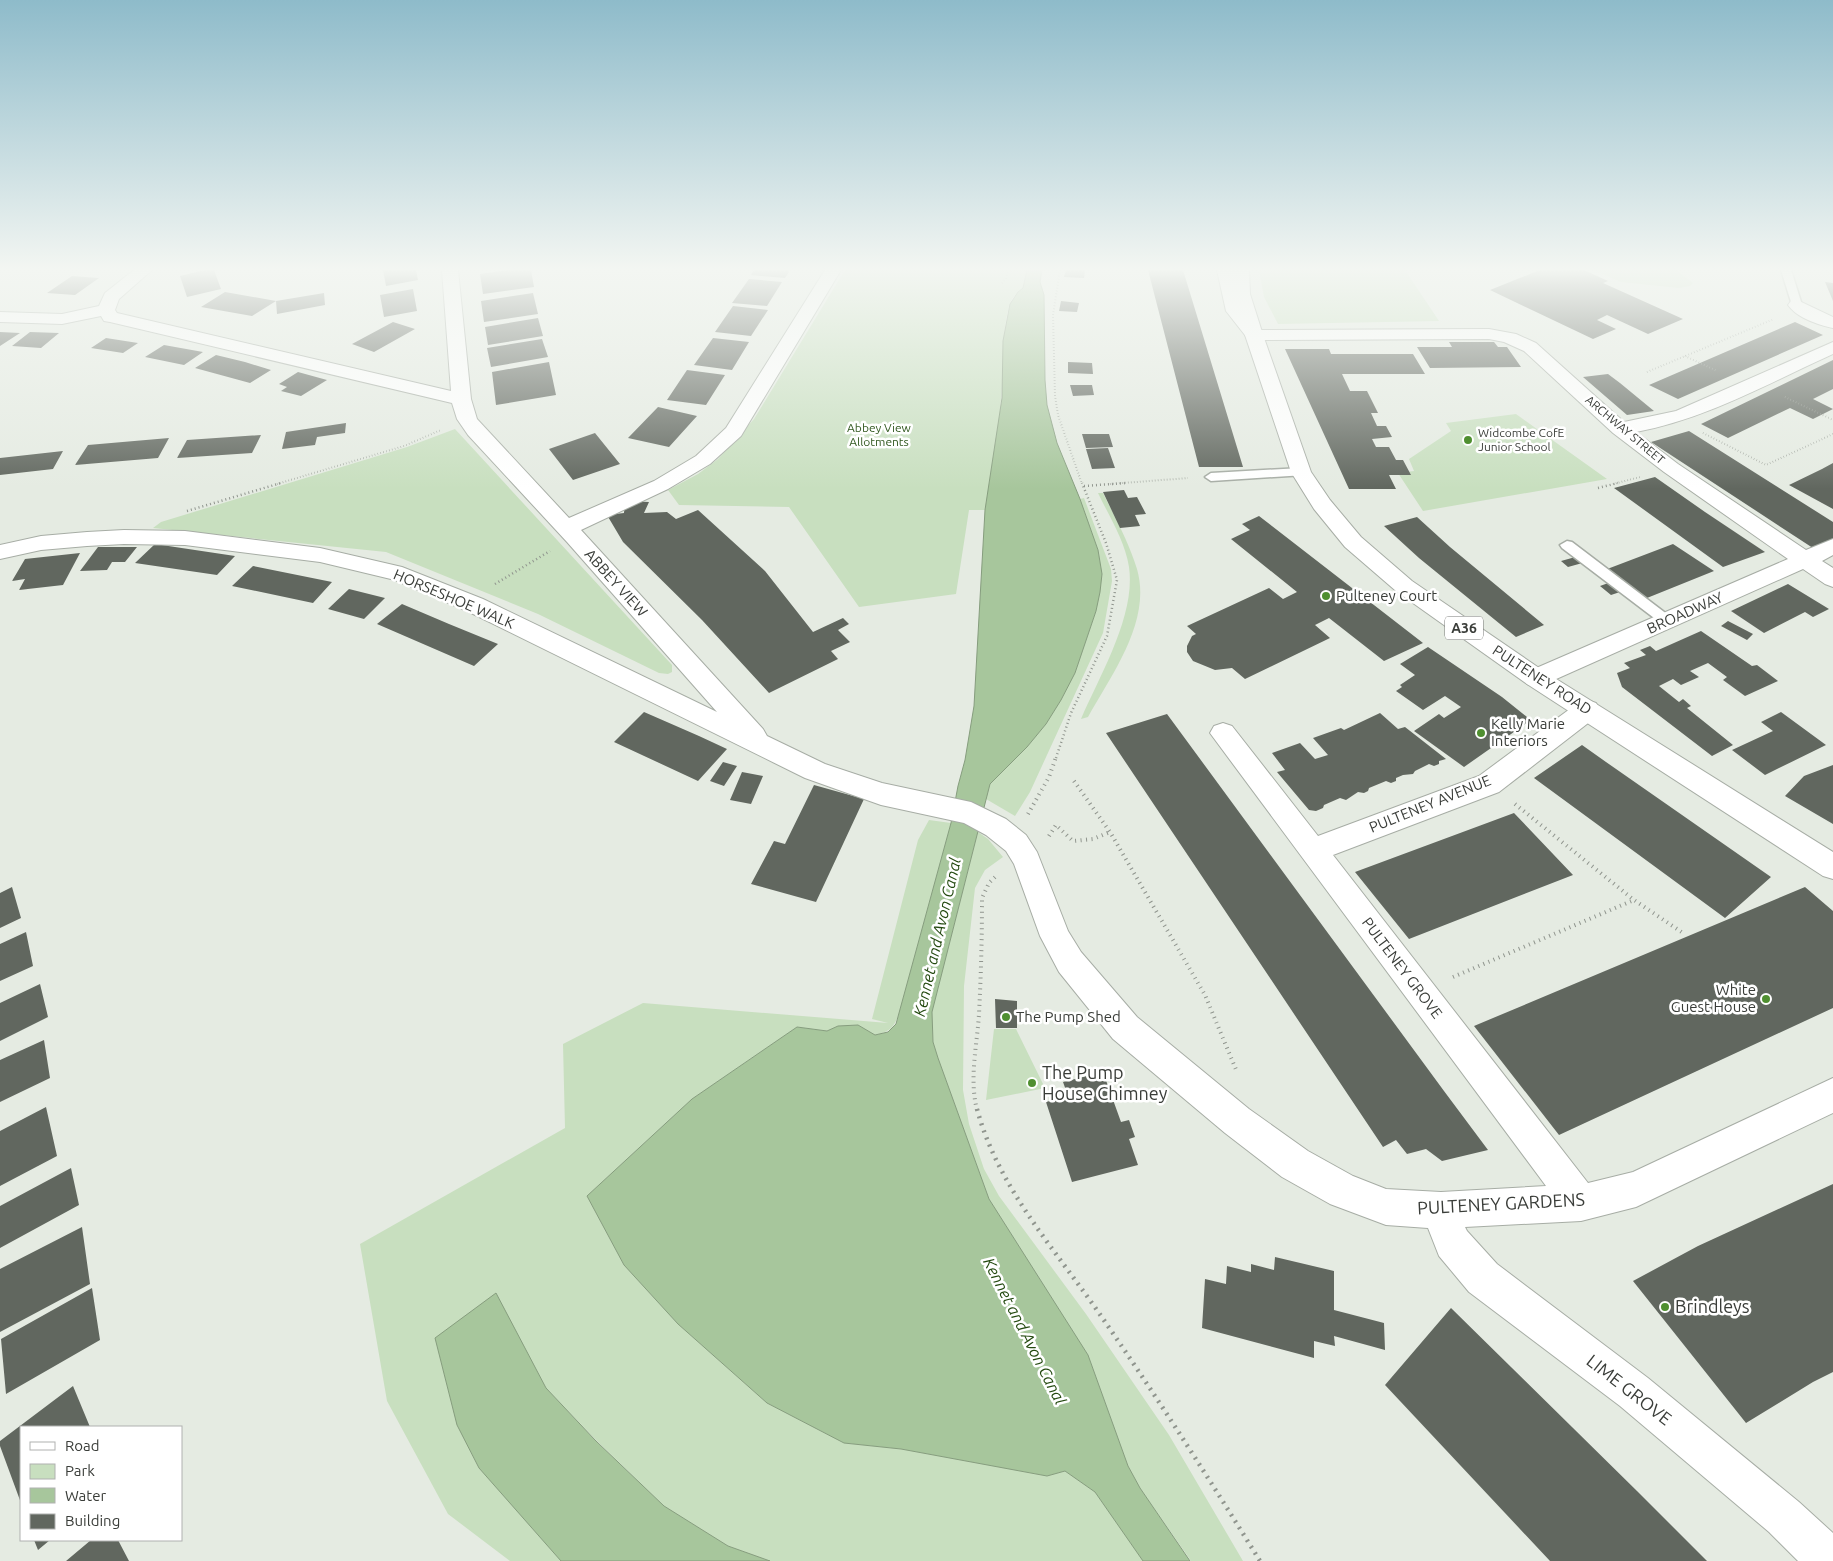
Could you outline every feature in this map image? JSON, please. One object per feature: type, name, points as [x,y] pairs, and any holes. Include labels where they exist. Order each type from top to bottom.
[{"type":"main road","points":[[208,343],[464,409],[457,343]]},
{"type":"main road","points":[[570,532],[661,485],[703,460],[734,432],[788,343]]},
{"type":"main road","name":"PULTENEY ROAD","points":[[1257,343],[1301,472],[1322,504],[1353,542],[1404,586],[1536,678],[1833,867]]},
{"type":"main road","name":"ARCHWAY STREET","points":[[1521,343],[1530,347],[1620,429],[1672,468],[1833,579]]},
{"type":"main road","points":[[1620,429],[1675,418],[1833,347]]},
{"type":"main road","name":"ABBEY VIEW","points":[[464,409],[476,431],[764,747]]},
{"type":"main road","name":"HORSESHOE WALK","points":[[0,552],[41,544],[87,539],[124,537],[184,538],[320,555],[402,574],[466,602],[764,747]]},
{"type":"main road","name":"BROADWAY","points":[[1536,678],[1833,546]]},
{"type":"main road","name":"PULTENEY AVENUE","points":[[1312,850],[1489,784],[1587,710]]},
{"type":"main road","name":"PULTENEY GROVE","points":[[1223,733],[1581,1203]]},
{"type":"main road","points":[[764,747],[815,772],[881,794],[971,813],[1020,836]]},
{"type":"main road","name":"PULTENEY GARDENS","points":[[1020,836],[1027,861],[1055,936],[1070,962],[1095,995],[1125,1028],[1237,1121],[1295,1164],[1343,1191],[1386,1207],[1441,1210],[1581,1203],[1636,1189],[1833,1096]]},
{"type":"main road","name":"LIME GROVE","points":[[1441,1210],[1452,1243],[1482,1278],[1634,1392],[1784,1517],[1830,1561]]},
{"type":"lane","points":[[1211,477],[1301,472]]},
{"type":"lane","points":[[1567,545],[1667,621]]},
{"type":"path","points":[[1054,343],[1055,396],[1058,415],[1106,543],[1117,580],[1113,612],[1106,636],[1071,713],[1049,777],[1023,821],[1020,836],[1005,866],[989,883],[982,898],[980,997],[975,1079],[976,1104],[984,1134],[1013,1192],[1090,1300],[1206,1471],[1260,1561]]},
{"type":"path","points":[[1646,372],[1713,343]]},
{"type":"path","points":[[1753,382],[1833,420]]},
{"type":"path","points":[[184,512],[404,446],[464,409]]},
{"type":"path","points":[[1675,418],[1766,465],[1833,434]]},
{"type":"path","points":[[1598,488],[1672,468]]},
{"type":"path","points":[[1084,486],[1211,477]]},
{"type":"path","points":[[466,602],[570,532]]},
{"type":"path","points":[[1074,781],[1110,832],[1205,995],[1244,1090],[1237,1121]]},
{"type":"path","points":[[1489,784],[1634,900],[1683,933]]},
{"type":"path","points":[[1020,836],[1056,825],[1073,840],[1094,839],[1110,832]]},
{"type":"path","points":[[1420,991],[1634,900]]},
{"type":"green space","name":"Abbey View Allotments","points":[[801,343],[1004,343],[998,427],[985,510],[969,510],[956,594],[859,607],[789,507],[679,505],[668,490],[698,474],[718,459],[754,419]]},
{"type":"green space","points":[[1516,414],[1607,479],[1423,511],[1398,473],[1414,471],[1409,459],[1451,431],[1446,423]]},
{"type":"green space","points":[[455,429],[672,665],[672,672],[668,674],[659,673],[538,614],[386,552],[153,528],[161,522],[407,447]]},
{"type":"green space","points":[[1098,493],[1103,493],[1134,559],[1140,589],[1139,608],[1127,646],[1118,665],[1088,717],[1081,719],[1122,625],[1130,586],[1129,567],[1124,548]]},
{"type":"green space","points":[[1084,498],[1111,569],[1112,581],[1103,633],[1030,792],[1015,816],[986,799],[990,784],[1027,747],[1046,724],[1061,700],[1075,673],[1096,611],[1102,574],[1098,550],[1080,499]]},
{"type":"green space","points":[[929,820],[951,823],[900,1011],[892,1028],[875,1035],[858,1025],[838,1026],[827,1031],[797,1027],[692,1099],[587,1196],[624,1265],[678,1324],[767,1403],[844,1443],[901,1449],[1047,1476],[1065,1471],[1095,1492],[1143,1561],[770,1561],[728,1546],[664,1506],[546,1388],[526,1351],[457,1425],[479,1468],[561,1561],[510,1561],[448,1514],[387,1401],[360,1244],[565,1128],[563,1044],[643,1003],[888,1023],[872,1019],[918,840]]},
{"type":"green space","points":[[978,832],[988,839],[1003,857],[985,870],[975,888],[964,986],[963,1090],[969,1124],[984,1169],[999,1196],[1086,1314],[1169,1435],[1243,1561],[1191,1561],[1140,1488],[1128,1466],[1088,1355],[989,1199],[933,1042],[932,1012]]},
{"type":"green space","points":[[994,1029],[1016,1029],[1045,1088],[986,1100]]},
{"type":"water","name":"Kennet and Avon Canal","points":[[1003,343],[1045,343],[1047,405],[1057,443],[1098,550],[1102,574],[1096,611],[1075,673],[1061,700],[1046,724],[1027,747],[990,784],[932,1012],[933,1042],[989,1199],[1088,1355],[1128,1466],[1140,1488],[1190,1561],[1143,1561],[1095,1492],[1065,1471],[1047,1476],[901,1449],[844,1443],[767,1403],[678,1324],[624,1265],[587,1196],[692,1099],[797,1027],[827,1031],[838,1026],[858,1025],[875,1035],[888,1032],[896,1024],[951,823],[965,760],[974,706],[985,510],[1002,398]]},
{"type":"water","points":[[496,1293],[546,1388],[596,1441],[664,1506],[728,1546],[770,1561],[561,1561],[479,1468],[457,1425],[435,1338]]},
{"type":"building","points":[[16,343],[47,343],[41,348],[12,346]]},
{"type":"building","points":[[99,343],[138,343],[123,353],[91,348]]},
{"type":"building","points":[[354,343],[390,343],[374,352],[352,344]]},
{"type":"building","points":[[518,343],[543,343],[548,357],[491,367],[487,348]]},
{"type":"building","points":[[710,343],[748,343],[732,370],[694,365]]},
{"type":"building","points":[[1167,343],[1205,343],[1243,467],[1199,467]]},
{"type":"building","points":[[1450,343],[1495,343],[1498,347],[1507,347],[1521,367],[1430,368],[1417,347],[1452,347]]},
{"type":"building","points":[[1747,343],[1805,343],[1678,399],[1649,385]]},
{"type":"building","points":[[164,345],[203,352],[184,365],[145,357]]},
{"type":"building","points":[[1285,349],[1329,349],[1331,354],[1413,354],[1425,374],[1342,374],[1350,391],[1367,391],[1378,413],[1371,413],[1377,426],[1386,426],[1392,437],[1372,439],[1376,447],[1389,447],[1396,460],[1403,460],[1411,475],[1389,475],[1396,489],[1349,489]]},
{"type":"building","points":[[216,355],[271,370],[250,383],[195,368]]},
{"type":"building","points":[[1833,360],[1833,389],[1813,399],[1833,409],[1813,419],[1790,408],[1728,438],[1701,424]]},
{"type":"building","points":[[549,362],[556,395],[496,405],[492,372]]},
{"type":"building","points":[[1068,362],[1092,363],[1093,374],[1068,373]]},
{"type":"building","points":[[687,370],[725,375],[706,405],[667,400]]},
{"type":"building","points":[[298,372],[327,380],[301,396],[281,391],[287,387],[279,384]]},
{"type":"building","points":[[1608,374],[1654,411],[1627,415],[1583,377]]},
{"type":"building","points":[[1070,385],[1092,385],[1094,395],[1073,396]]},
{"type":"building","points":[[658,407],[697,416],[669,447],[628,438]]},
{"type":"building","points":[[346,423],[345,433],[317,437],[315,445],[282,449],[286,432]]},
{"type":"building","points":[[1689,431],[1833,522],[1833,542],[1816,550],[1651,442]]},
{"type":"building","points":[[595,433],[620,464],[573,480],[549,449]]},
{"type":"building","points":[[1082,434],[1109,434],[1113,447],[1086,448]]},
{"type":"building","points":[[261,435],[252,453],[177,458],[187,440]]},
{"type":"building","points":[[169,438],[158,458],[75,465],[88,445]]},
{"type":"building","points":[[1108,448],[1115,468],[1092,469],[1086,449]]},
{"type":"building","points":[[63,451],[53,469],[0,475],[0,458]]},
{"type":"building","points":[[1833,463],[1833,509],[1789,485],[1822,469]]},
{"type":"building","points":[[1655,477],[1765,552],[1723,567],[1614,488]]},
{"type":"building","points":[[1124,490],[1128,498],[1137,497],[1146,514],[1135,515],[1140,526],[1120,528],[1103,492]]},
{"type":"building","points":[[625,501],[649,502],[644,513],[667,512],[676,519],[698,510],[765,571],[813,632],[843,618],[849,624],[838,630],[850,642],[831,651],[838,659],[769,693],[702,620],[623,542],[607,515],[624,513]]},
{"type":"building","name":"Pulteney Court","points":[[1259,516],[1423,643],[1384,661],[1329,618],[1315,625],[1330,638],[1245,679],[1232,668],[1215,670],[1193,661],[1187,652],[1187,646],[1192,636],[1196,634],[1187,626],[1269,588],[1283,599],[1297,592],[1231,539],[1250,530],[1242,524]]},
{"type":"building","points":[[1417,517],[1544,625],[1516,637],[1419,558],[1384,526]]},
{"type":"building","points":[[155,544],[235,556],[217,575],[135,563]]},
{"type":"building","points":[[1673,544],[1714,571],[1642,600],[1602,571]]},
{"type":"building","points":[[98,547],[137,547],[125,562],[112,562],[107,570],[80,571]]},
{"type":"building","points":[[80,553],[63,585],[19,590],[25,579],[12,581],[25,559]]},
{"type":"building","points":[[1579,556],[1586,562],[1568,567],[1561,561]]},
{"type":"building","points":[[253,566],[332,582],[313,603],[232,586]]},
{"type":"building","points":[[1611,582],[1623,591],[1611,595],[1600,586]]},
{"type":"building","points":[[1788,584],[1829,609],[1813,617],[1805,612],[1764,633],[1731,611]]},
{"type":"building","points":[[349,589],[385,598],[364,619],[328,609]]},
{"type":"building","points":[[402,604],[498,644],[474,666],[377,624]]},
{"type":"building","points":[[1728,621],[1753,634],[1747,640],[1721,626]]},
{"type":"building","points":[[1701,631],[1752,666],[1757,665],[1778,681],[1745,696],[1723,680],[1727,677],[1708,663],[1690,671],[1699,677],[1681,685],[1673,679],[1659,686],[1679,702],[1683,699],[1691,706],[1687,708],[1733,745],[1712,756],[1622,687],[1617,673],[1630,668],[1624,663],[1646,655],[1640,650],[1650,646],[1656,651]]},
{"type":"building","points":[[1428,647],[1502,697],[1527,717],[1528,722],[1464,767],[1414,731],[1439,714],[1444,718],[1461,707],[1445,696],[1423,710],[1396,691],[1402,687],[1400,685],[1415,675],[1400,664]]},
{"type":"building","points":[[644,712],[727,749],[698,781],[614,742]]},
{"type":"building","points":[[1781,712],[1826,745],[1765,775],[1732,750],[1773,731],[1761,722]]},
{"type":"building","points":[[1380,713],[1398,729],[1405,727],[1446,759],[1439,761],[1439,764],[1434,766],[1429,764],[1413,774],[1396,778],[1396,781],[1391,783],[1386,781],[1369,788],[1364,793],[1358,792],[1346,800],[1340,798],[1316,811],[1309,810],[1277,772],[1285,770],[1272,753],[1300,743],[1315,759],[1328,755],[1313,738],[1341,728],[1344,730]]},
{"type":"building","points":[[1167,714],[1488,1150],[1442,1161],[1426,1149],[1407,1154],[1396,1140],[1383,1147],[1106,733]]},
{"type":"building","points":[[1582,745],[1771,877],[1725,918],[1534,778]]},
{"type":"building","points":[[723,762],[737,766],[724,786],[710,781]]},
{"type":"building","points":[[1833,765],[1833,824],[1785,796],[1804,776]]},
{"type":"building","points":[[742,772],[763,776],[751,804],[730,800]]},
{"type":"building","points":[[814,785],[864,799],[816,902],[751,884],[774,841],[785,844]]},
{"type":"building","points":[[1514,813],[1573,875],[1409,939],[1355,872]]},
{"type":"building","points":[[12,887],[21,918],[0,928],[0,893]]},
{"type":"building","points":[[1805,887],[1833,911],[1833,1008],[1559,1135],[1474,1026]]},
{"type":"building","points":[[26,932],[33,966],[0,981],[0,944]]},
{"type":"building","points":[[40,984],[48,1017],[0,1041],[0,1003]]},
{"type":"building","name":"The Pump Shed","points":[[995,999],[1017,1001],[1017,1028],[996,1028]]},
{"type":"building","points":[[44,1040],[50,1078],[0,1102],[0,1060]]},
{"type":"building","points":[[1103,1072],[1121,1122],[1129,1120],[1135,1137],[1129,1139],[1138,1165],[1072,1182],[1046,1102],[1068,1096],[1063,1082]]},
{"type":"building","points":[[46,1107],[57,1156],[0,1186],[0,1131]]},
{"type":"building","points":[[71,1168],[79,1205],[0,1248],[0,1206]]},
{"type":"building","points":[[1833,1184],[1833,1372],[1746,1423],[1633,1281],[1698,1246]]},
{"type":"building","points":[[82,1227],[90,1284],[0,1332],[0,1269]]},
{"type":"building","points":[[1275,1257],[1334,1271],[1334,1310],[1384,1323],[1385,1350],[1334,1336],[1335,1346],[1314,1341],[1314,1358],[1202,1328],[1205,1279],[1226,1284],[1227,1266],[1251,1272],[1251,1264],[1274,1270]]},
{"type":"building","points":[[92,1288],[100,1340],[6,1394],[1,1339]]},
{"type":"building","points":[[1451,1308],[1707,1561],[1550,1561],[1385,1385]]},
{"type":"building","points":[[73,1386],[90,1426],[20,1426],[20,1500],[0,1446],[0,1441]]},
{"type":"building","points":[[34,1541],[49,1541],[38,1550]]},
{"type":"building","points":[[90,1541],[119,1541],[129,1561],[66,1561]]},
{"type":"place","name":"Widcombe CofE Junior School","points":[[1468,440]]},
{"type":"place","name":"Pulteney Court","points":[[1326,596]]},
{"type":"place","name":"Kelly Marie Interiors","points":[[1481,733]]},
{"type":"place","name":"White Guest House","points":[[1766,999]]},
{"type":"place","name":"The Pump Shed","points":[[1006,1017]]},
{"type":"place","name":"The Pump House Chimney","points":[[1032,1083]]},
{"type":"place","name":"Brindleys","points":[[1665,1307]]}]
